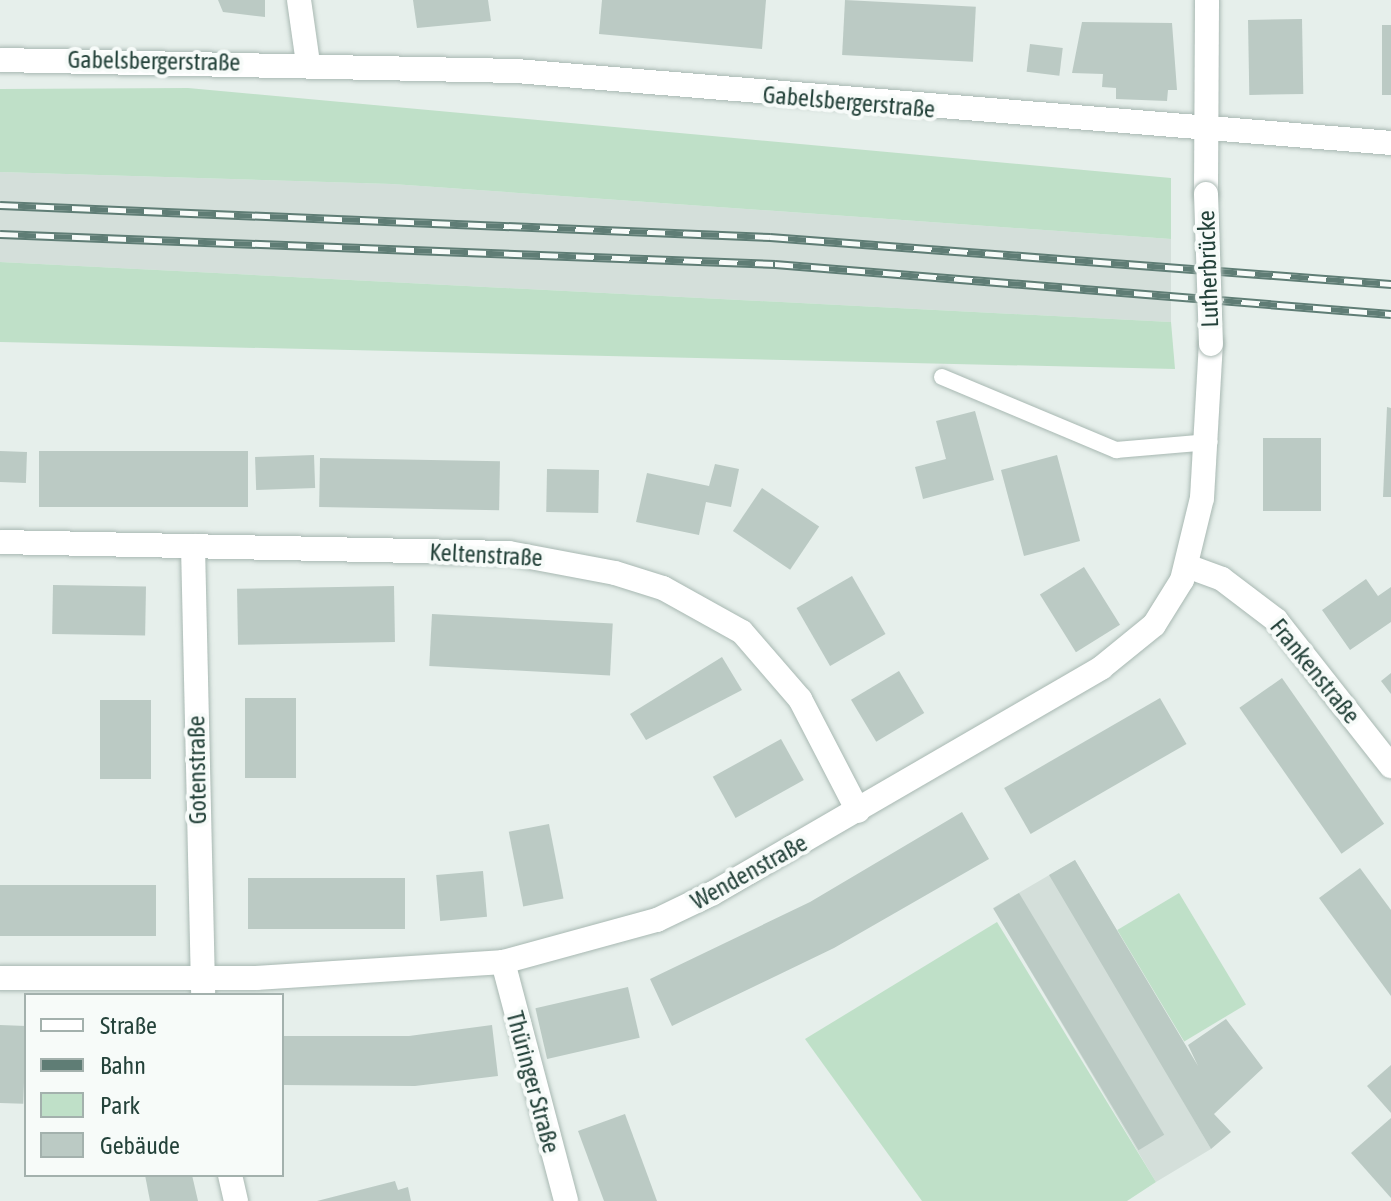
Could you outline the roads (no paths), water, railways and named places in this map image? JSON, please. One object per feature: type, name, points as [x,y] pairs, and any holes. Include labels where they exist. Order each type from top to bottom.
[{"type":"street","points":[[299,0],[308,63]]},
{"type":"street","points":[[1207,0],[1207,132]]},
{"type":"street","name":"Gabelsbergerstraße","points":[[0,60],[308,63],[516,71],[1207,132],[1391,143]]},
{"type":"street","name":"Lutherbrücke","points":[[1207,132],[1211,344]]},
{"type":"street","name":"Wendenstraße","points":[[0,978],[202,987],[397,973],[503,962],[657,920],[858,811],[1101,668],[1154,625],[1187,566],[1210,442],[1211,344]]},
{"type":"street","name":"Keltenstraße","points":[[0,542],[509,553],[568,560],[663,588],[742,632],[769,660],[800,699],[858,811]]},
{"type":"street","name":"Gotenstraße","points":[[193,546],[202,987]]},
{"type":"street","name":"Frankenstraße","points":[[1187,566],[1222,579],[1276,620],[1391,766]]},
{"type":"street","name":"Thüringer Straße","points":[[503,962],[566,1201]]},
{"type":"street","points":[[230,1177],[236,1201]]},
{"type":"lane","points":[[942,377],[1116,450],[1210,442]]},
{"type":"railway","points":[[0,205],[770,237],[1391,284]]},
{"type":"railway","points":[[0,234],[775,264],[1391,314]]}]
